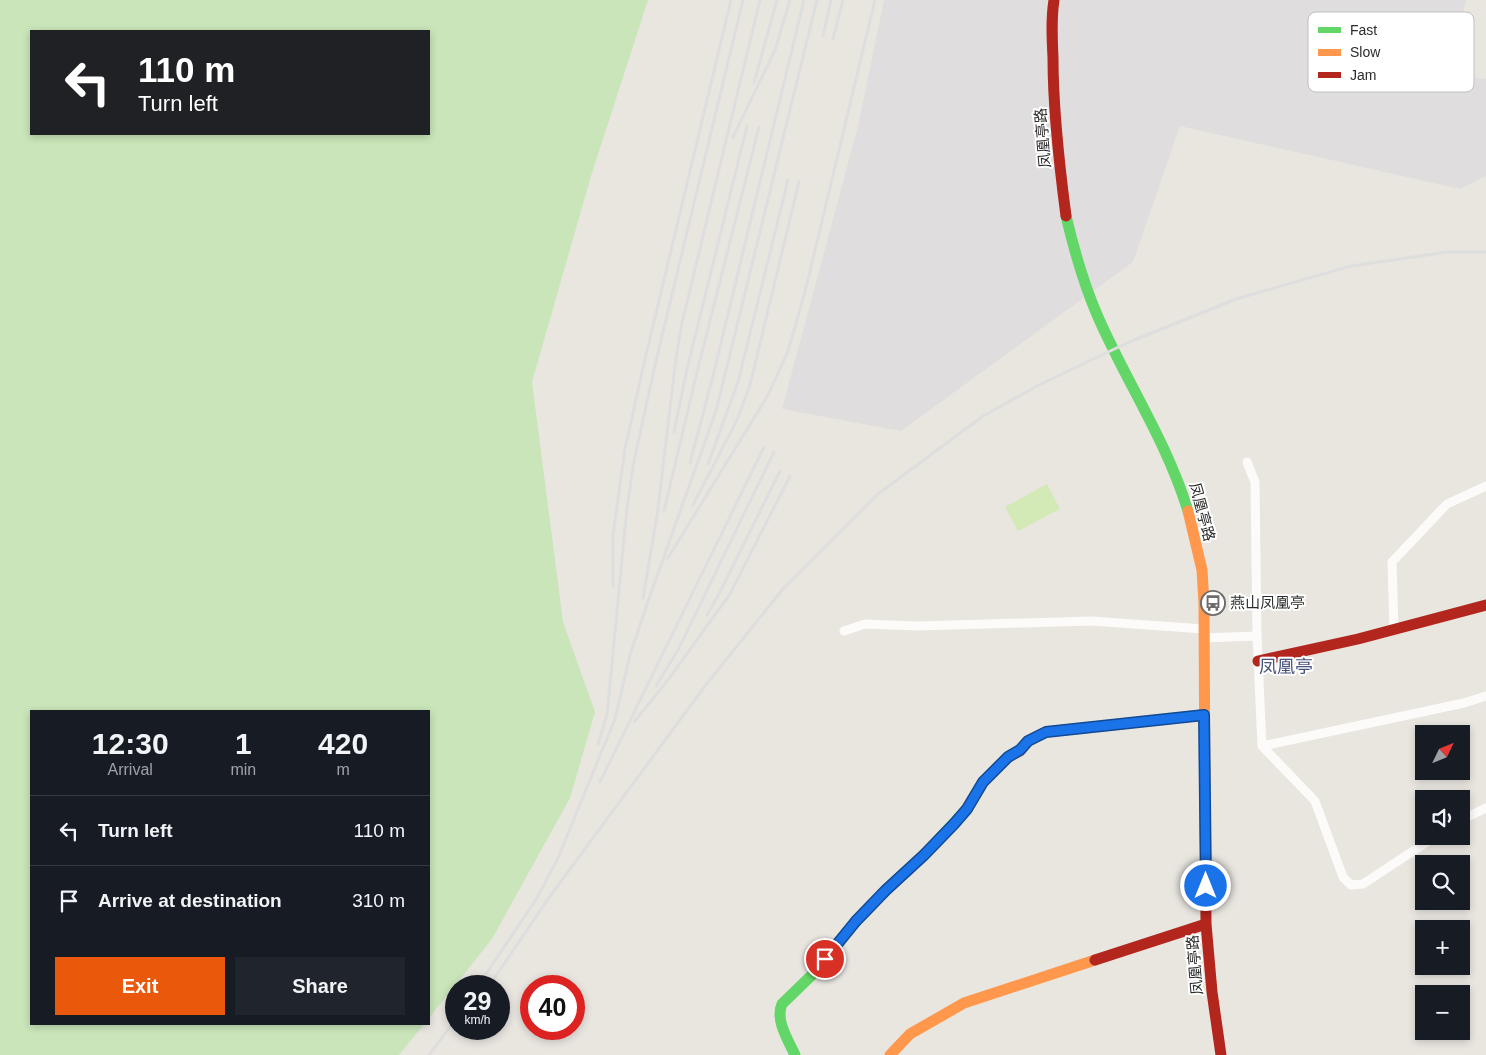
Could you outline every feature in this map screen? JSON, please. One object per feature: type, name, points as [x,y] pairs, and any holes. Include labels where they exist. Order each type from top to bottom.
[{"type":"street","name":"凤凰亭路","points":[[1054,0],[1052,14],[1053,70],[1057,141],[1066,215],[1076,258],[1098,317],[1160,439],[1179,483],[1193,529],[1202,570],[1206,924],[1212,992],[1221,1055]]},
{"type":"street","points":[[1248,462],[1255,482],[1257,636],[1262,746],[1315,801],[1344,877],[1351,885],[1363,884],[1422,845]]},
{"type":"street","points":[[1394,630],[1392,562],[1447,504],[1486,486]]},
{"type":"street","points":[[1258,661],[1394,630],[1486,605]]},
{"type":"street","points":[[844,631],[865,624],[918,626],[1091,622],[1204,634],[1257,636]]},
{"type":"street","points":[[1262,746],[1464,703],[1486,696]]},
{"type":"street","points":[[795,1055],[780,1020],[778,1012],[782,1004],[815,972],[856,921],[954,824],[967,809],[983,782],[1008,757],[1020,750],[1028,741],[1046,732],[1204,715]]},
{"type":"street","points":[[1470,816],[1486,808]]},
{"type":"street","points":[[890,1055],[910,1034],[964,1003],[1206,924]]},
{"type":"shaded area","points":[[884,0],[1466,0],[1463,12],[1308,12],[1308,92],[1474,92],[1474,77],[1486,79],[1486,176],[1460,189],[1180,126],[1133,262],[901,431],[782,409],[858,126]]},
{"type":"green space","points":[[0,0],[648,0],[591,176],[532,382],[563,622],[595,712],[570,798],[492,939],[463,975],[445,975],[445,998],[430,1017],[430,710],[30,710],[30,1025],[423,1025],[399,1055],[0,1055]]},
{"type":"green space","points":[[1047,484],[1060,509],[1018,531],[1005,507]]},
{"type":"railway","points":[[613,586],[613,535],[625,449],[731,0]]},
{"type":"railway","points":[[598,744],[607,715],[627,508],[634,461],[656,361],[743,0]]},
{"type":"railway","points":[[643,598],[658,509],[681,327],[760,0]]},
{"type":"railway","points":[[754,83],[777,0]]},
{"type":"railway","points":[[733,137],[775,50],[790,0]]},
{"type":"railway","points":[[690,463],[713,376],[804,0]]},
{"type":"railway","points":[[485,975],[537,898],[558,858],[615,719],[630,655],[716,411],[817,0]]},
{"type":"railway","points":[[823,36],[831,0]]},
{"type":"railway","points":[[833,39],[843,0]]},
{"type":"railway","points":[[668,558],[768,395],[788,351],[805,292],[875,0]]},
{"type":"railway","points":[[674,432],[687,369],[747,126]]},
{"type":"railway","points":[[664,511],[759,127]]},
{"type":"railway","points":[[708,464],[738,382],[788,180]]},
{"type":"railway","points":[[693,505],[737,420],[750,385],[799,182]]},
{"type":"railway","points":[[496,975],[548,899],[705,686],[783,589],[878,494],[983,416],[1037,386],[1127,343],[1236,299],[1351,266],[1448,252],[1486,252]]},
{"type":"railway","points":[[600,782],[764,447]]},
{"type":"railway","points":[[656,686],[678,650],[774,452]]},
{"type":"railway","points":[[707,615],[780,471]]},
{"type":"railway","points":[[634,722],[668,680],[730,594],[790,476]]},
{"type":"railway","points":[[429,1055],[445,1034]]},
{"type":"traffic: fast","points":[[1066,216],[1072,242],[1093,305],[1109,341],[1158,437],[1188,511]]},
{"type":"traffic: fast","points":[[795,1055],[781,1023],[780,1010],[782,1004],[815,972],[856,921],[924,855],[965,811]]},
{"type":"traffic: slow","points":[[1188,511],[1202,570],[1204,603],[1205,801]]},
{"type":"traffic: slow","points":[[965,811],[983,782],[1008,757],[1020,751],[1028,741],[1046,732],[1204,715]]},
{"type":"traffic: slow","points":[[890,1055],[910,1034],[964,1003],[1095,960]]},
{"type":"traffic: jam","points":[[1054,0],[1052,14],[1054,98],[1066,216]]},
{"type":"traffic: jam","points":[[1258,661],[1358,639],[1486,605]]},
{"type":"traffic: jam","points":[[1205,801],[1206,924],[1212,992],[1221,1055]]},
{"type":"traffic: jam","points":[[1095,960],[1206,924]]},
{"type":"place","name":"燕山凤凰亭","points":[[1213,603]]},
{"type":"district","name":"凤凰亭","points":[[1286,667]]},
{"type":"route","points":[[825,959],[856,921],[954,824],[967,809],[983,782],[1008,757],[1020,750],[1028,741],[1046,732],[1093,725],[1204,715],[1206,886]]}]
